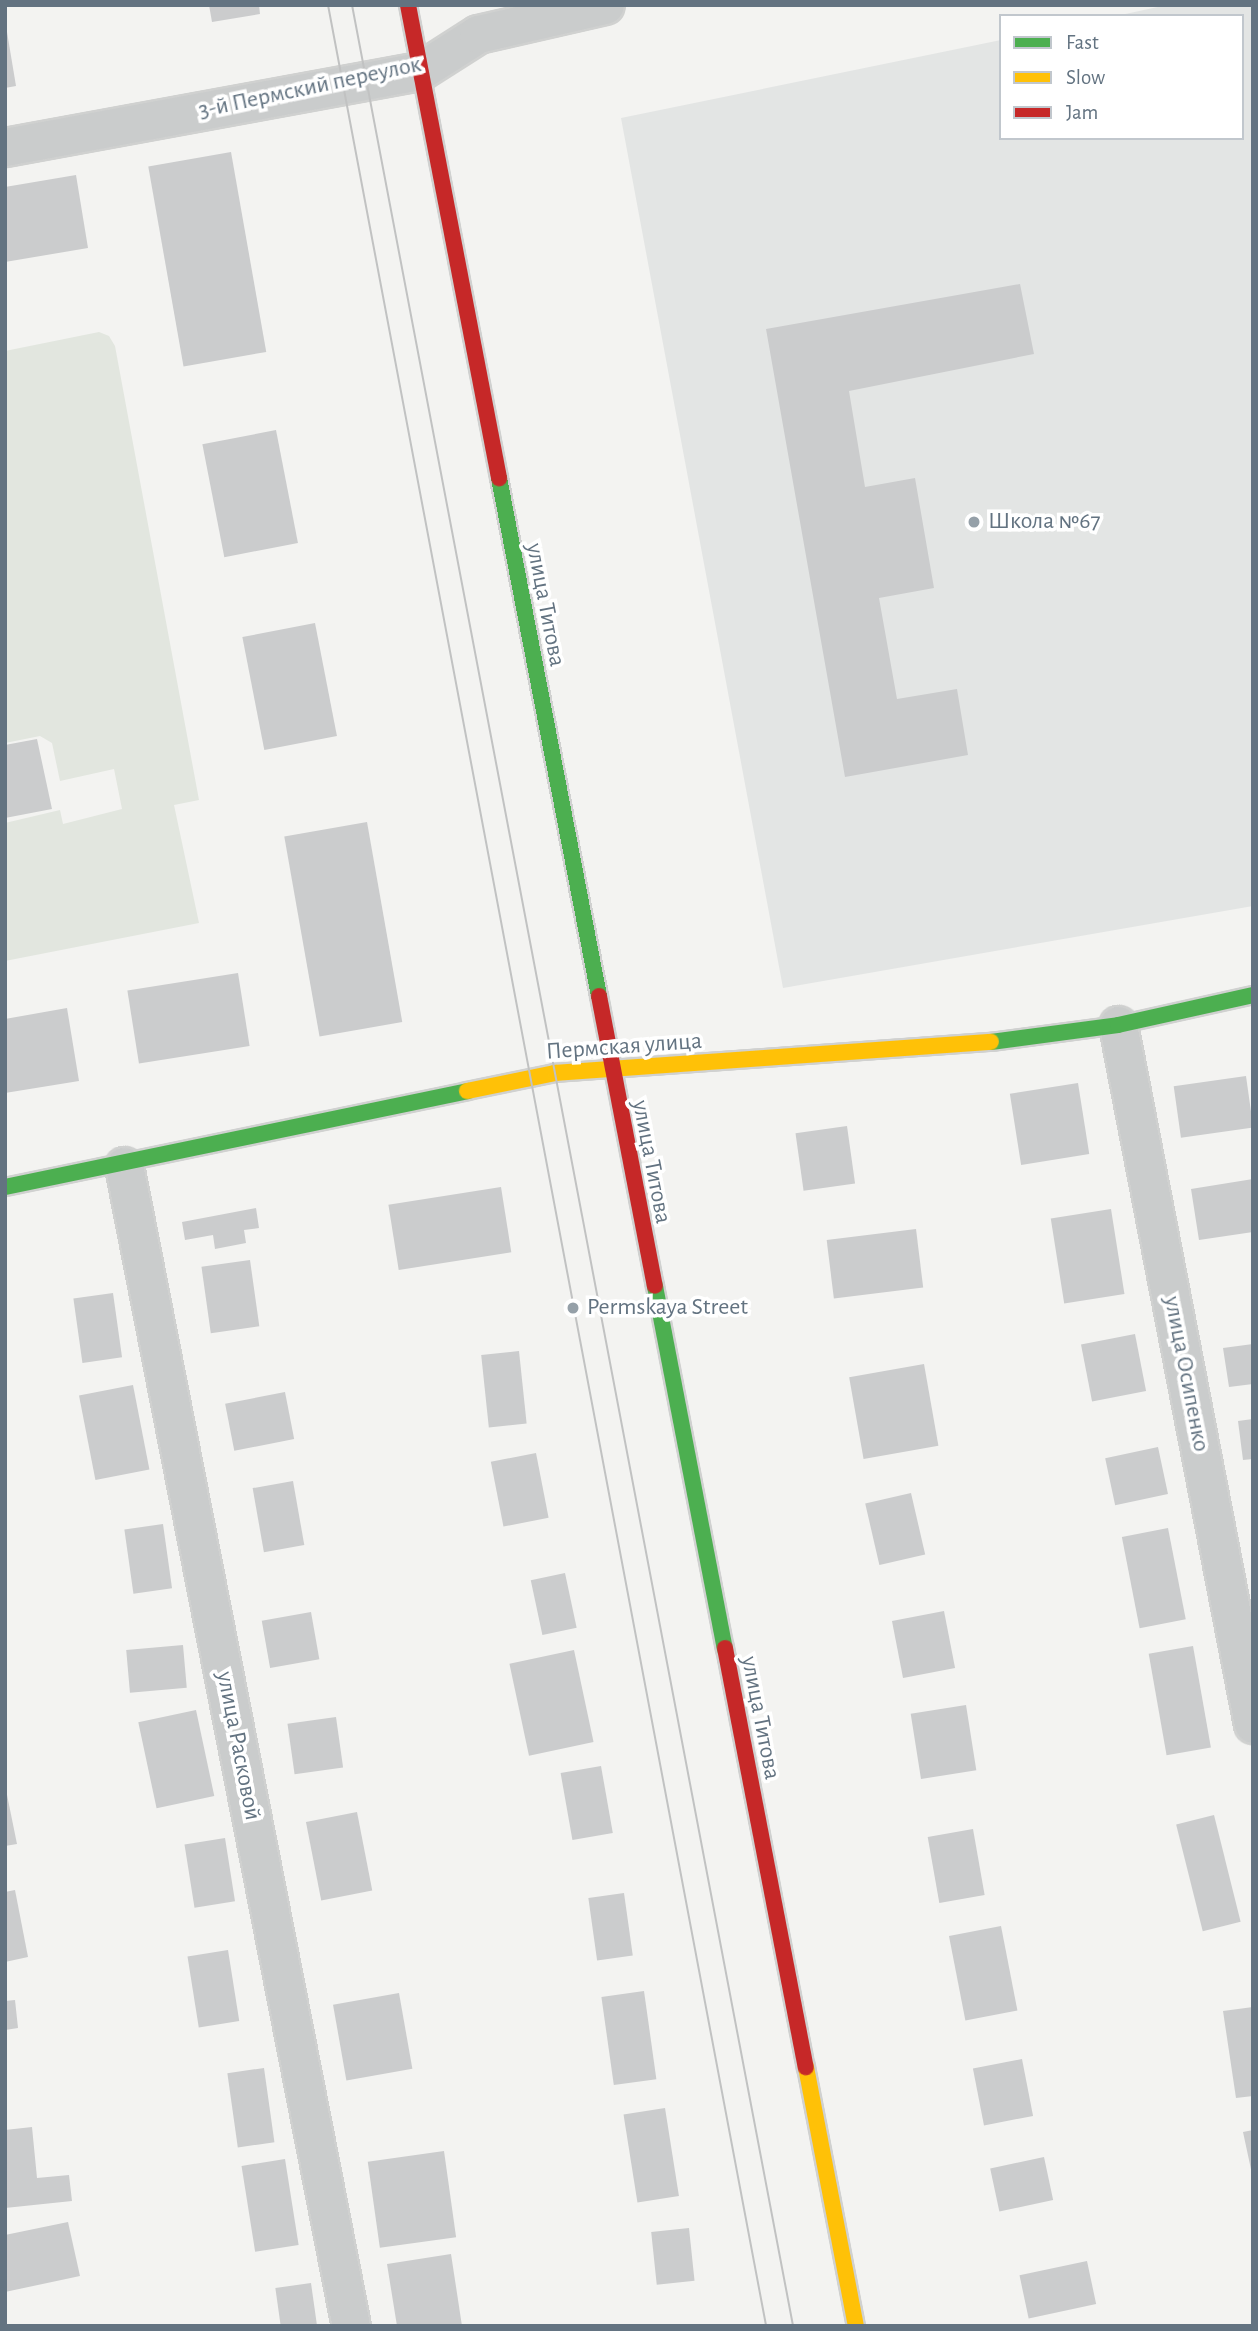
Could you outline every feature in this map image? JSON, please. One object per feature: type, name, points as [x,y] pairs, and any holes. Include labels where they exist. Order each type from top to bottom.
[{"type":"street","name":"улица Титова","points":[[408,5],[611,1071],[856,2326]]},
{"type":"street","name":"3-й Пермский переулок","points":[[5,147],[420,71],[478,34],[605,5]]},
{"type":"street","name":"Пермская улица","points":[[5,1187],[124,1166],[530,1077],[970,1045],[1118,1025],[1253,995]]},
{"type":"street","name":"улица Осипенко","points":[[1118,1025],[1253,1724]]},
{"type":"street","name":"улица Расковой","points":[[124,1166],[351,2326]]},
{"type":"shaded area","name":"Школа №67","points":[[1167,5],[1253,5],[1253,906],[783,988],[621,118],[999,40],[999,140],[1244,140],[1244,14],[1125,14]]},
{"type":"shaded area","points":[[99,332],[109,336],[115,346],[199,800],[174,805],[199,923],[5,961],[5,823],[60,810],[63,824],[122,809],[114,769],[60,781],[52,743],[40,736],[5,743],[5,351]]},
{"type":"building","points":[[209,5],[259,5],[260,14],[212,22]]},
{"type":"building","points":[[7,32],[16,86],[5,88],[5,33]]},
{"type":"building","points":[[231,152],[266,352],[184,367],[148,167]]},
{"type":"building","points":[[76,175],[88,248],[5,262],[5,187]]},
{"type":"building","points":[[1020,284],[1034,354],[849,391],[865,487],[915,478],[934,588],[879,598],[897,699],[957,689],[968,755],[845,777],[766,329]]},
{"type":"building","points":[[276,430],[298,543],[224,557],[202,444]]},
{"type":"building","points":[[315,623],[337,736],[264,750],[242,637]]},
{"type":"building","points":[[37,739],[52,809],[5,818],[5,745]]},
{"type":"building","points":[[367,822],[402,1022],[320,1037],[284,837]]},
{"type":"building","points":[[238,973],[250,1046],[139,1064],[127,991]]},
{"type":"building","points":[[67,1008],[79,1081],[5,1093],[5,1019]]},
{"type":"building","points":[[1246,1076],[1253,1128],[1181,1138],[1174,1086]]},
{"type":"building","points":[[1078,1083],[1089,1154],[1021,1165],[1010,1094]]},
{"type":"building","points":[[847,1126],[855,1183],[804,1191],[796,1133]]},
{"type":"building","points":[[1253,1179],[1253,1232],[1199,1240],[1191,1189]]},
{"type":"building","points":[[501,1187],[511,1252],[399,1270],[388,1205]]},
{"type":"building","points":[[256,1208],[259,1228],[244,1230],[246,1243],[215,1249],[213,1235],[185,1240],[182,1222]]},
{"type":"building","points":[[1111,1209],[1124,1294],[1064,1303],[1051,1219]]},
{"type":"building","points":[[916,1229],[923,1288],[834,1299],[827,1240]]},
{"type":"building","points":[[250,1260],[259,1326],[211,1333],[201,1267]]},
{"type":"building","points":[[113,1293],[122,1357],[82,1363],[73,1299]]},
{"type":"building","points":[[1135,1334],[1146,1391],[1092,1401],[1081,1344]]},
{"type":"building","points":[[1253,1344],[1253,1384],[1229,1387],[1223,1348]]},
{"type":"building","points":[[519,1351],[527,1424],[489,1428],[481,1355]]},
{"type":"building","points":[[924,1364],[938,1446],[864,1459],[849,1377]]},
{"type":"building","points":[[133,1385],[149,1469],[95,1480],[79,1395]]},
{"type":"building","points":[[285,1392],[294,1439],[234,1451],[225,1404]]},
{"type":"building","points":[[1253,1419],[1253,1459],[1243,1460],[1238,1421]]},
{"type":"building","points":[[1158,1447],[1168,1494],[1115,1505],[1105,1458]]},
{"type":"building","points":[[536,1453],[549,1518],[503,1527],[491,1462]]},
{"type":"building","points":[[293,1481],[304,1545],[264,1552],[253,1488]]},
{"type":"building","points":[[911,1493],[925,1554],[879,1565],[865,1504]]},
{"type":"building","points":[[163,1524],[172,1588],[133,1594],[124,1529]]},
{"type":"building","points":[[1168,1528],[1186,1619],[1140,1628],[1122,1537]]},
{"type":"building","points":[[565,1573],[577,1628],[542,1635],[531,1580]]},
{"type":"building","points":[[944,1611],[955,1668],[903,1678],[892,1621]]},
{"type":"building","points":[[311,1612],[319,1659],[270,1668],[262,1621]]},
{"type":"building","points":[[183,1645],[187,1688],[130,1693],[126,1650]]},
{"type":"building","points":[[1193,1646],[1211,1747],[1167,1755],[1149,1654]]},
{"type":"building","points":[[574,1650],[594,1742],[529,1756],[509,1664]]},
{"type":"building","points":[[966,1705],[976,1770],[921,1779],[911,1714]]},
{"type":"building","points":[[196,1710],[214,1796],[157,1808],[138,1722]]},
{"type":"building","points":[[336,1717],[343,1768],[295,1774],[287,1724]]},
{"type":"building","points":[[601,1766],[613,1833],[572,1840],[561,1773]]},
{"type":"building","points":[[5,1785],[17,1844],[5,1846]]},
{"type":"building","points":[[357,1812],[372,1891],[321,1900],[306,1822]]},
{"type":"building","points":[[1214,1815],[1241,1922],[1203,1931],[1176,1824]]},
{"type":"building","points":[[973,1829],[985,1895],[939,1903],[928,1837]]},
{"type":"building","points":[[225,1838],[235,1901],[195,1908],[185,1844]]},
{"type":"building","points":[[15,1890],[28,1957],[5,1962],[5,1892]]},
{"type":"building","points":[[624,1893],[633,1955],[597,1960],[588,1898]]},
{"type":"building","points":[[1001,1926],[1017,2010],[965,2021],[949,1936]]},
{"type":"building","points":[[228,1950],[239,2021],[199,2028],[188,1956]]},
{"type":"building","points":[[644,1991],[656,2079],[614,2085],[601,1997]]},
{"type":"building","points":[[399,1993],[412,2069],[346,2080],[333,2005]]},
{"type":"building","points":[[15,2000],[18,2028],[5,2030],[5,2001]]},
{"type":"building","points":[[1253,2007],[1253,2096],[1236,2098],[1223,2011]]},
{"type":"building","points":[[1022,2059],[1033,2116],[984,2125],[973,2069]]},
{"type":"building","points":[[264,2068],[274,2142],[238,2147],[227,2073]]},
{"type":"building","points":[[665,2108],[679,2196],[637,2202],[624,2115]]},
{"type":"building","points":[[32,2127],[37,2178],[69,2175],[72,2201],[5,2208],[5,2130]]},
{"type":"building","points":[[1253,2130],[1253,2173],[1252,2174],[1243,2132]]},
{"type":"building","points":[[444,2151],[456,2237],[380,2248],[368,2162]]},
{"type":"building","points":[[1044,2157],[1053,2200],[999,2211],[990,2168]]},
{"type":"building","points":[[285,2159],[299,2245],[255,2252],[242,2166]]},
{"type":"building","points":[[68,2222],[80,2276],[5,2292],[5,2235]]},
{"type":"building","points":[[689,2228],[695,2281],[657,2285],[651,2232]]},
{"type":"building","points":[[451,2254],[462,2326],[397,2326],[387,2264]]},
{"type":"building","points":[[1087,2261],[1096,2304],[1029,2318],[1020,2275]]},
{"type":"building","points":[[311,2283],[317,2326],[281,2326],[275,2288]]},
{"type":"tram line","points":[[328,5],[766,2326]]},
{"type":"tram line","points":[[352,5],[793,2326]]},
{"type":"traffic: fast","points":[[499,478],[599,996]]},
{"type":"traffic: fast","points":[[991,1042],[1118,1025],[1253,995]]},
{"type":"traffic: fast","points":[[5,1187],[467,1091]]},
{"type":"traffic: fast","points":[[655,1286],[725,1648]]},
{"type":"traffic: slow","points":[[467,1091],[555,1073],[991,1042]]},
{"type":"traffic: slow","points":[[806,2067],[856,2326]]},
{"type":"traffic: jam","points":[[408,5],[499,478]]},
{"type":"traffic: jam","points":[[599,996],[655,1286]]},
{"type":"traffic: jam","points":[[725,1648],[806,2067]]},
{"type":"place","name":"Школа №67","points":[[974,522]]},
{"type":"place","name":"Permskaya Street","points":[[573,1308]]}]
